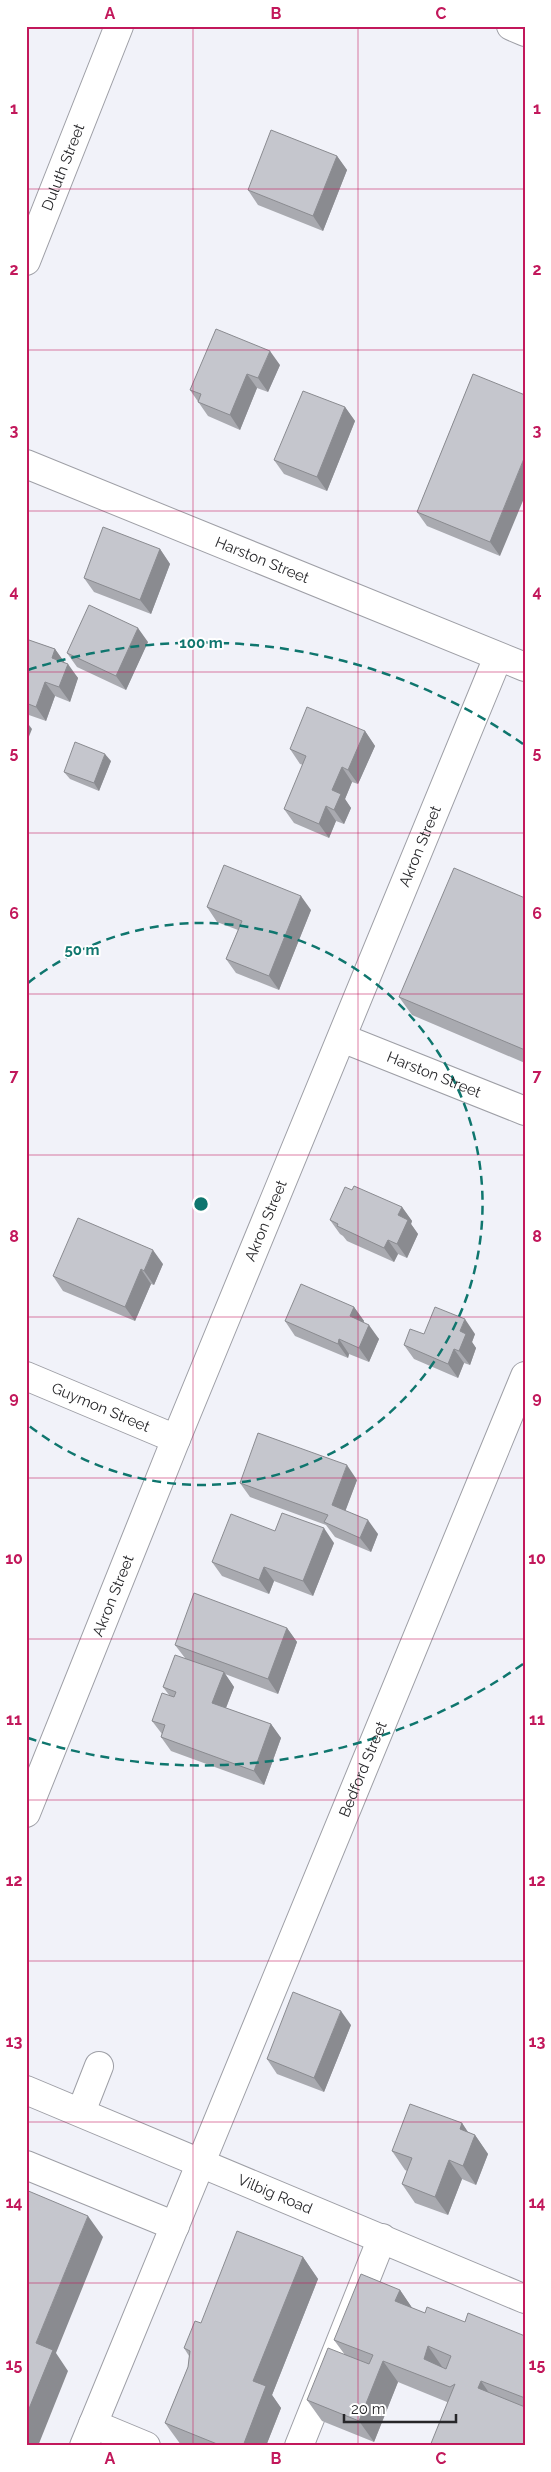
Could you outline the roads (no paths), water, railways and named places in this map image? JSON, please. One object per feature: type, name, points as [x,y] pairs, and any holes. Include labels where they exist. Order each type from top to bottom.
[{"type":"street","name":"Duluth Street","points":[[26,261],[120,26]]},
{"type":"street","points":[[511,26],[525,32]]},
{"type":"street","name":"Harston Street","points":[[26,464],[498,657]]},
{"type":"street","points":[[498,657],[525,667]]},
{"type":"street","name":"Akron Street","points":[[26,1814],[176,1439],[498,657]]},
{"type":"street","name":"Harston Street","points":[[342,1038],[525,1111]]},
{"type":"street","name":"Guymon Street","points":[[26,1376],[176,1439]]},
{"type":"street","name":"Bedford Street","points":[[88,2435],[525,1376]]},
{"type":"street","points":[[81,2112],[99,2066]]},
{"type":"street","name":"Vilbig Road","points":[[26,2090],[382,2238],[523,2294]]},
{"type":"street","points":[[26,2165],[175,2226]]},
{"type":"street","points":[[299,2446],[382,2238]]},
{"type":"street","points":[[88,2435],[146,2446]]}]
